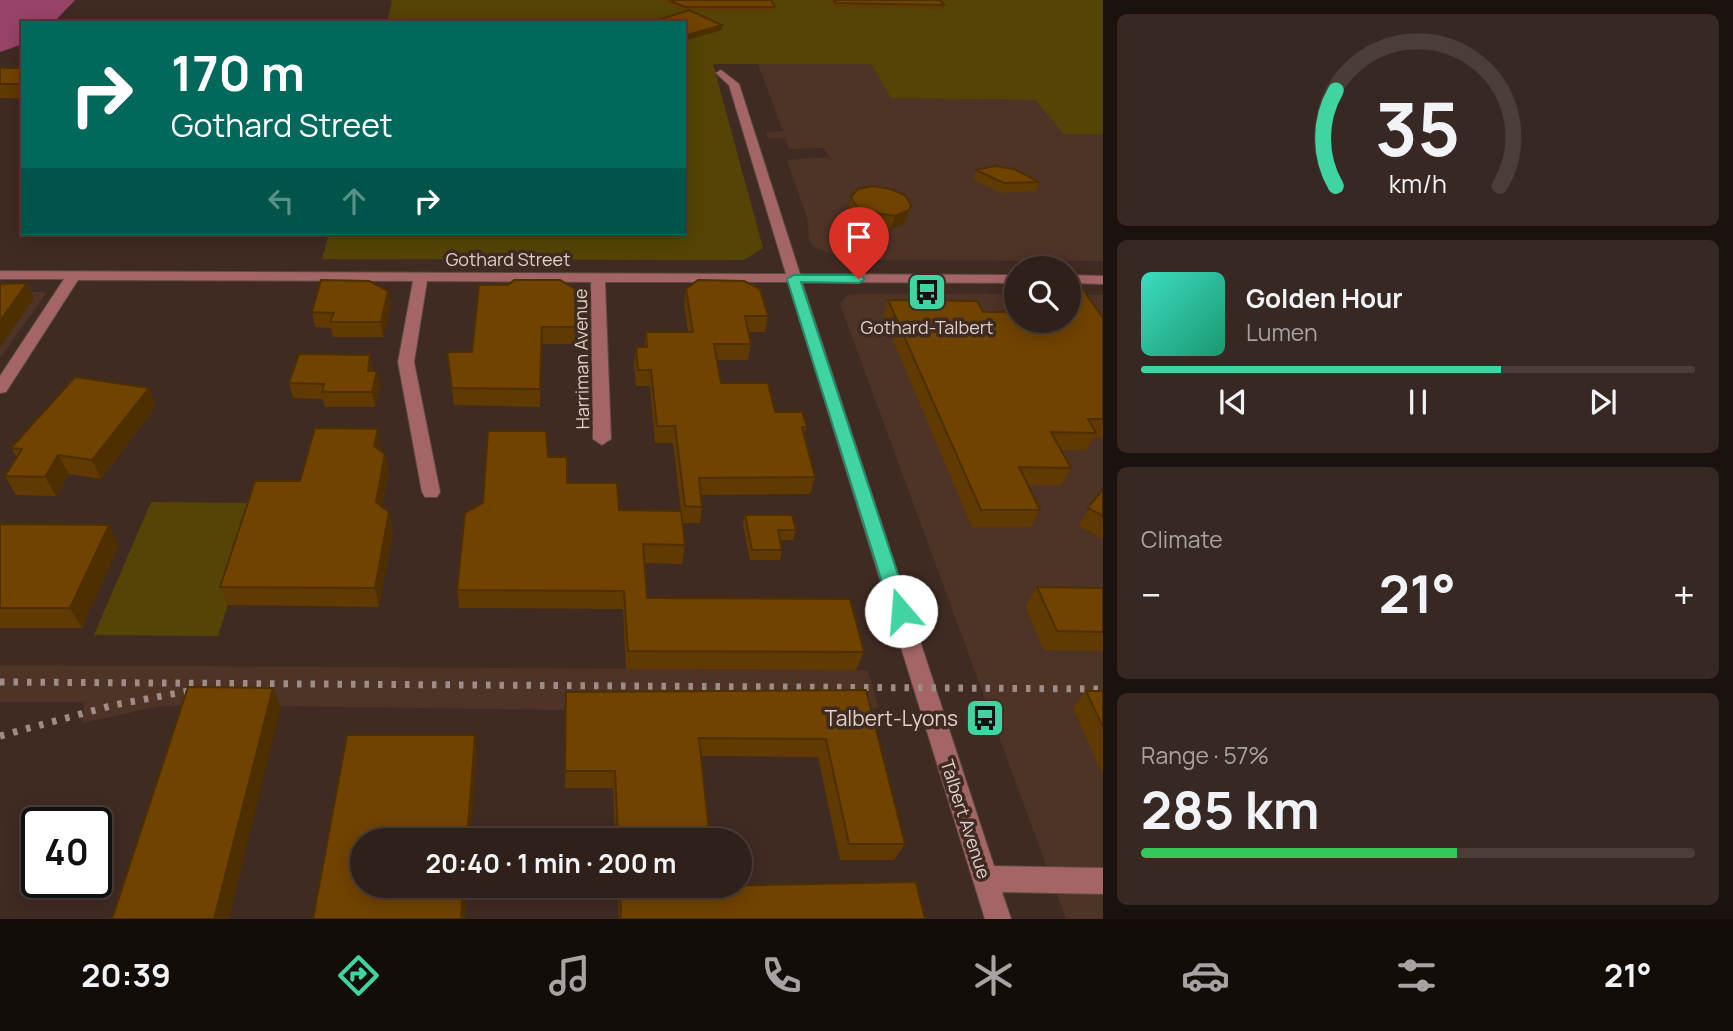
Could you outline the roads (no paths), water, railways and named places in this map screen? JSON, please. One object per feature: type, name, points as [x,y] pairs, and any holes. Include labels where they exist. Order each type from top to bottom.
[{"type":"street","name":"Talbert Avenue","points":[[721,73],[734,84],[998,919]]},
{"type":"street","name":"Gothard Street","points":[[0,275],[420,279],[1004,279]]},
{"type":"street","points":[[0,388],[74,275]]},
{"type":"street","points":[[420,279],[406,362],[430,492]]},
{"type":"street","name":"Harriman Avenue","points":[[598,279],[601,439]]},
{"type":"street","points":[[1081,279],[1103,279]]},
{"type":"street","points":[[985,879],[1103,881]]},
{"type":"railway","points":[[0,682],[1103,689]]},
{"type":"railway","points":[[0,736],[114,705],[194,690]]},
{"type":"place","name":"Gothard-Talbert","points":[[927,292]]},
{"type":"place","name":"Talbert-Lyons","points":[[985,718]]}]
